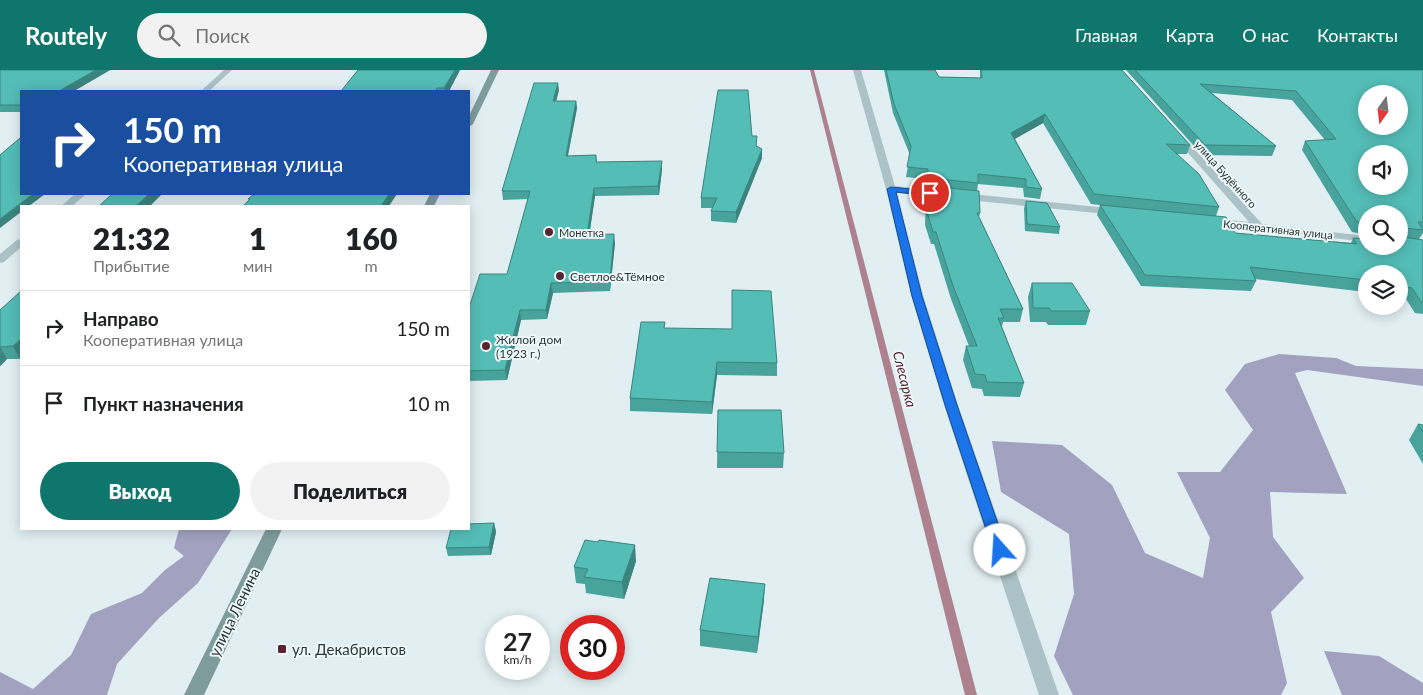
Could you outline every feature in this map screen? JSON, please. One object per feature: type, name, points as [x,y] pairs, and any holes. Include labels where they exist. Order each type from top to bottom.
[{"type":"main road","points":[[470,122],[495,70]]},
{"type":"main road","name":"улица Ленина","points":[[194,695],[274,530]]},
{"type":"street","points":[[206,90],[228,70]]},
{"type":"street","points":[[857,70],[891,189],[917,296],[951,405],[1049,695]]},
{"type":"street","name":"улица Будённого","points":[[1173,131],[1258,226]]},
{"type":"street","points":[[891,189],[1129,213]]},
{"type":"street","points":[[67,205],[80,195]]},
{"type":"street","name":"Кооперативная улица","points":[[1198,220],[1358,238]]},
{"type":"street","points":[[0,260],[20,243]]},
{"type":"shaded area","points":[[1279,354],[1336,358],[1356,366],[1423,369],[1423,386],[1307,370],[1295,373],[1347,494],[1270,492],[1273,537],[1304,578],[1271,612],[1287,683],[1281,695],[1073,695],[1054,656],[1074,594],[1069,534],[1001,492],[992,441],[1062,445],[1112,485],[1145,553],[1203,578],[1210,538],[1177,472],[1220,472],[1253,430],[1225,390],[1245,364]]},
{"type":"shaded area","points":[[179,530],[231,530],[198,583],[159,618],[117,664],[107,695],[0,695],[0,672],[33,689],[71,655],[91,614],[142,593],[165,570],[184,556],[174,548]]},
{"type":"shaded area","points":[[1324,651],[1379,656],[1423,683],[1423,695],[1342,695]]},
{"type":"building","points":[[0,70],[96,70],[61,90],[20,90],[20,105],[0,105]]},
{"type":"building","points":[[358,70],[455,70],[444,88],[437,88],[436,90],[342,90]]},
{"type":"building","points":[[886,70],[935,70],[939,77],[982,78],[981,70],[1122,70],[1190,145],[1166,144],[1199,174],[1219,207],[1094,194],[1045,114],[1011,133],[1042,189],[1026,187],[1026,179],[978,174],[978,183],[928,178],[928,169],[907,167],[911,146],[894,104]]},
{"type":"building","points":[[1135,70],[1423,70],[1423,222],[1418,222],[1423,230],[1408,228],[1408,205],[1358,205],[1357,222],[1305,141],[1336,139],[1296,91],[1200,84],[1276,146],[1205,145]]},
{"type":"building","points":[[534,83],[558,83],[553,101],[576,101],[566,156],[596,155],[596,162],[662,161],[658,186],[594,188],[587,235],[614,234],[610,282],[551,283],[546,310],[520,310],[505,370],[470,371],[470,305],[480,274],[507,274],[530,191],[502,191]]},
{"type":"building","points":[[718,90],[748,90],[752,136],[757,136],[756,146],[762,149],[736,212],[711,211],[717,198],[701,198]]},
{"type":"building","points":[[20,138],[20,195],[32,195],[0,219],[0,155]]},
{"type":"building","points":[[928,186],[979,191],[980,213],[977,213],[1023,309],[1000,309],[1004,318],[998,318],[1024,383],[987,382],[985,375],[975,374],[966,346],[977,346],[953,286],[936,232],[933,232],[927,212]]},
{"type":"building","points":[[111,195],[148,195],[137,205],[100,205]]},
{"type":"building","points":[[253,195],[388,195],[382,205],[244,205],[250,199],[248,199]]},
{"type":"building","points":[[1026,201],[1047,203],[1060,227],[1027,224]]},
{"type":"building","points":[[1100,205],[1226,217],[1235,233],[1357,244],[1353,238],[1358,238],[1358,255],[1408,255],[1408,238],[1423,240],[1423,302],[1421,302],[1412,288],[1408,287],[1408,265],[1358,265],[1358,279],[1250,267],[1256,281],[1145,275]]},
{"type":"building","points":[[1032,283],[1072,283],[1090,311],[1051,311],[1049,308],[1033,308]]},
{"type":"building","points":[[732,290],[771,291],[777,363],[717,362],[712,402],[630,398],[641,322],[665,322],[664,328],[732,329]]},
{"type":"building","points":[[20,292],[20,340],[13,346],[0,347],[0,310]]},
{"type":"building","points":[[718,410],[781,410],[784,453],[717,452]]},
{"type":"building","points":[[1418,424],[1423,425],[1423,432]]},
{"type":"building","points":[[494,523],[489,547],[446,548],[451,530],[470,530],[470,524]]},
{"type":"building","points":[[585,540],[635,545],[622,582],[584,577],[588,569],[574,567]]},
{"type":"building","points":[[710,578],[765,584],[758,637],[700,630]]},
{"type":"waterway","name":"Слесарка","points":[[812,70],[971,695]]},
{"type":"place","name":"Монетка","points":[[549,232]]},
{"type":"place","name":"Светлое&Тёмное","points":[[560,276]]},
{"type":"place","name":"Жилой дом (1923 г.)","points":[[486,346]]},
{"type":"place","name":"ул. Декабристов","points":[[282,649]]},
{"type":"route","points":[[930,193],[891,189],[917,296],[951,405],[1000,550]]}]
